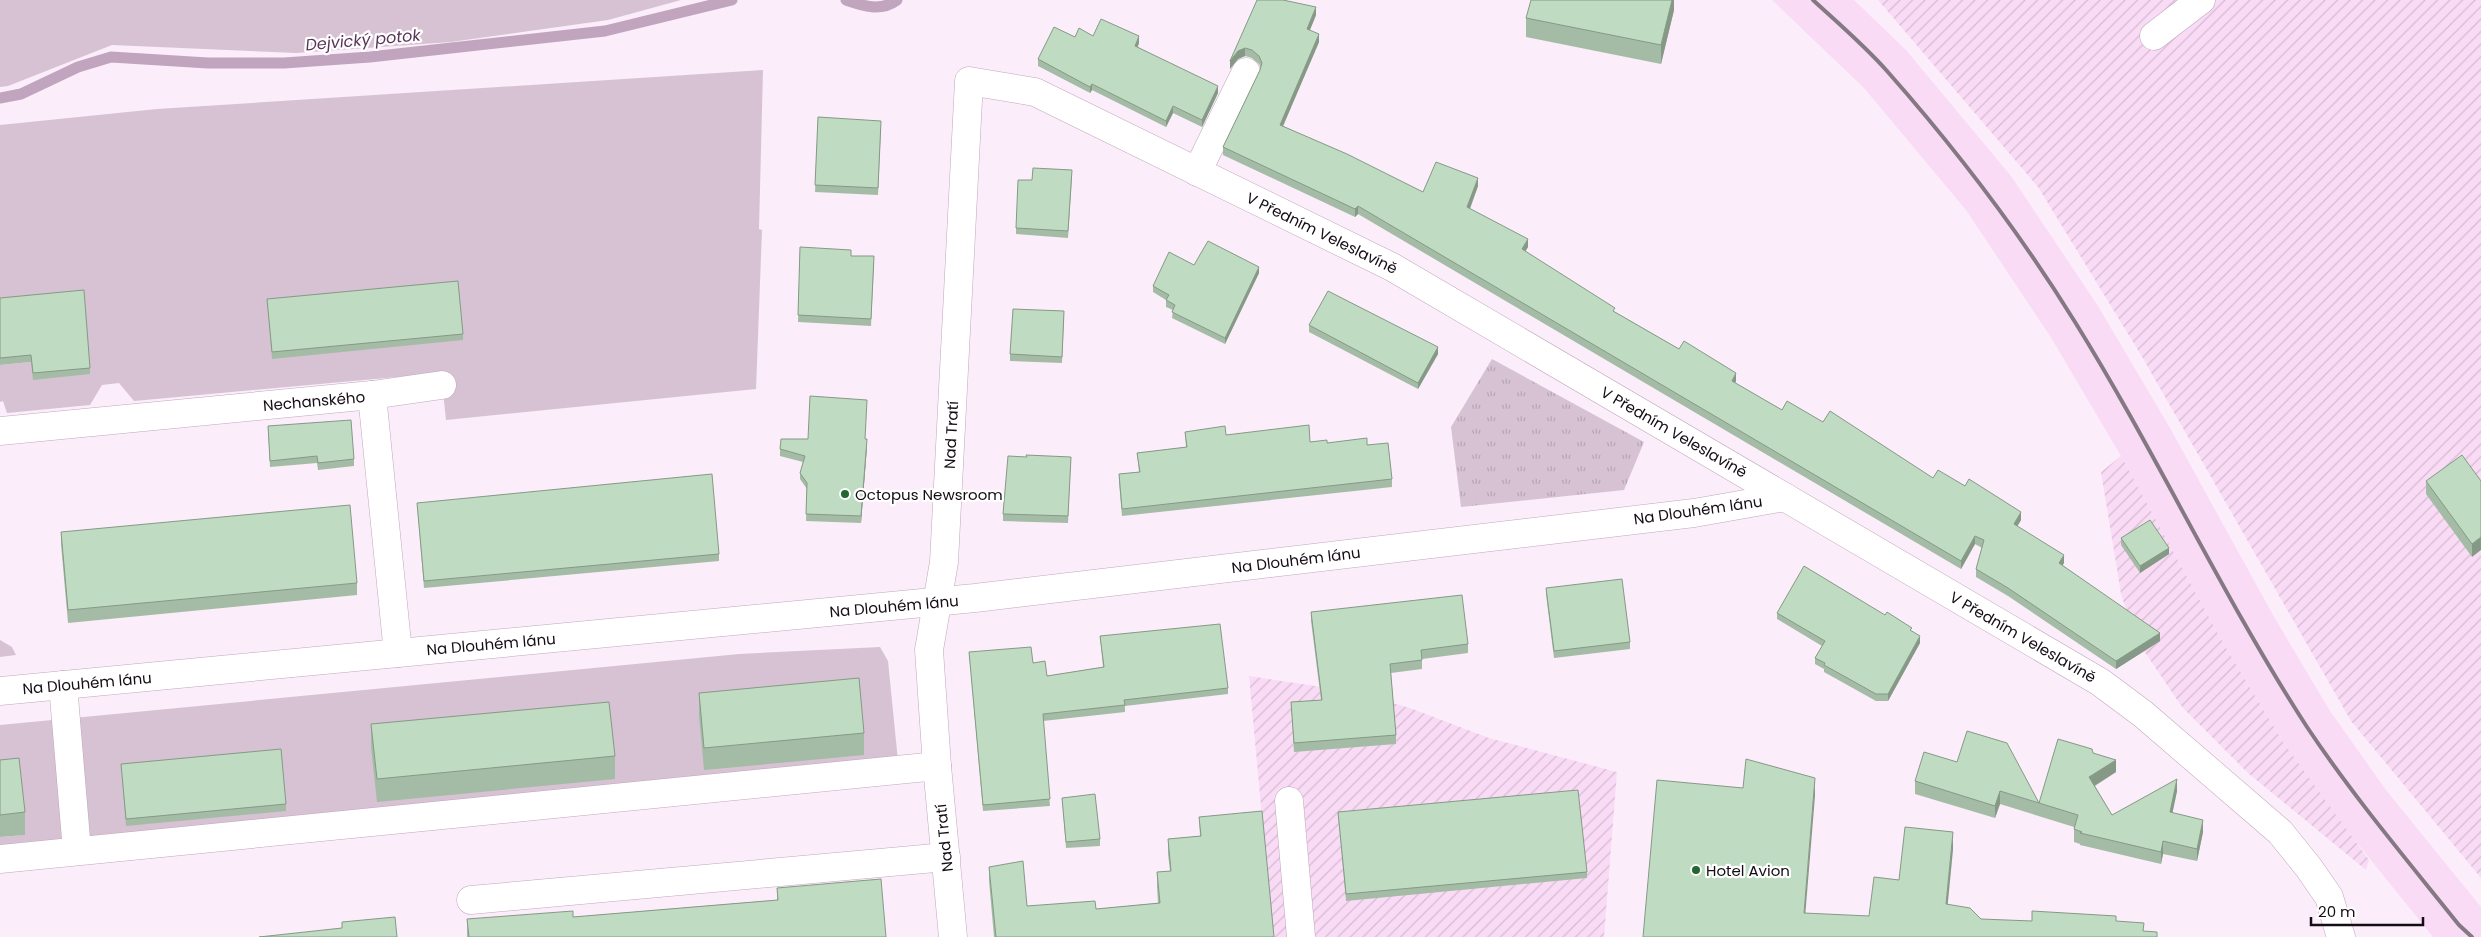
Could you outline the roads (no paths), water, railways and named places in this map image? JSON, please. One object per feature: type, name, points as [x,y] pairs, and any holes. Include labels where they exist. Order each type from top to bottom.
[{"type":"street","points":[[2154,36],[2201,0]]},
{"type":"street","points":[[1197,172],[1246,72]]},
{"type":"street","name":"V Předním Veleslavíně","points":[[969,81],[1035,92],[1392,267],[2100,682],[2143,714],[2280,832],[2329,897],[2341,937]]},
{"type":"street","name":"Nad Tratí","points":[[953,937],[937,766],[929,650],[944,562],[969,81]]},
{"type":"street","points":[[372,395],[442,385]]},
{"type":"street","name":"Nechanského","points":[[0,431],[372,395],[398,653]]},
{"type":"street","name":"Na Dlouhém lánu","points":[[0,691],[937,601],[1694,513],[1785,498]]},
{"type":"street","points":[[63,685],[77,851]]},
{"type":"street","points":[[0,859],[937,766]]},
{"type":"street","points":[[1289,801],[1301,937]]},
{"type":"street","points":[[471,900],[946,857]]},
{"type":"waterway","name":"Dejvický potok","points":[[0,98],[21,94],[78,67],[111,57],[208,63],[284,63],[370,57],[605,31],[732,0]]},
{"type":"waterway","name":"Dejvický potok","points":[[846,0],[872,7],[885,6],[897,0]]},
{"type":"railway","points":[[1813,0],[1887,71],[1938,131],[2010,224],[2054,289],[2105,372],[2246,627],[2307,727],[2381,828],[2459,925],[2472,937]]},
{"type":"place","name":"Octopus Newsroom","points":[[845,494]]},
{"type":"place","name":"Hotel Avion","points":[[1696,870]]}]
